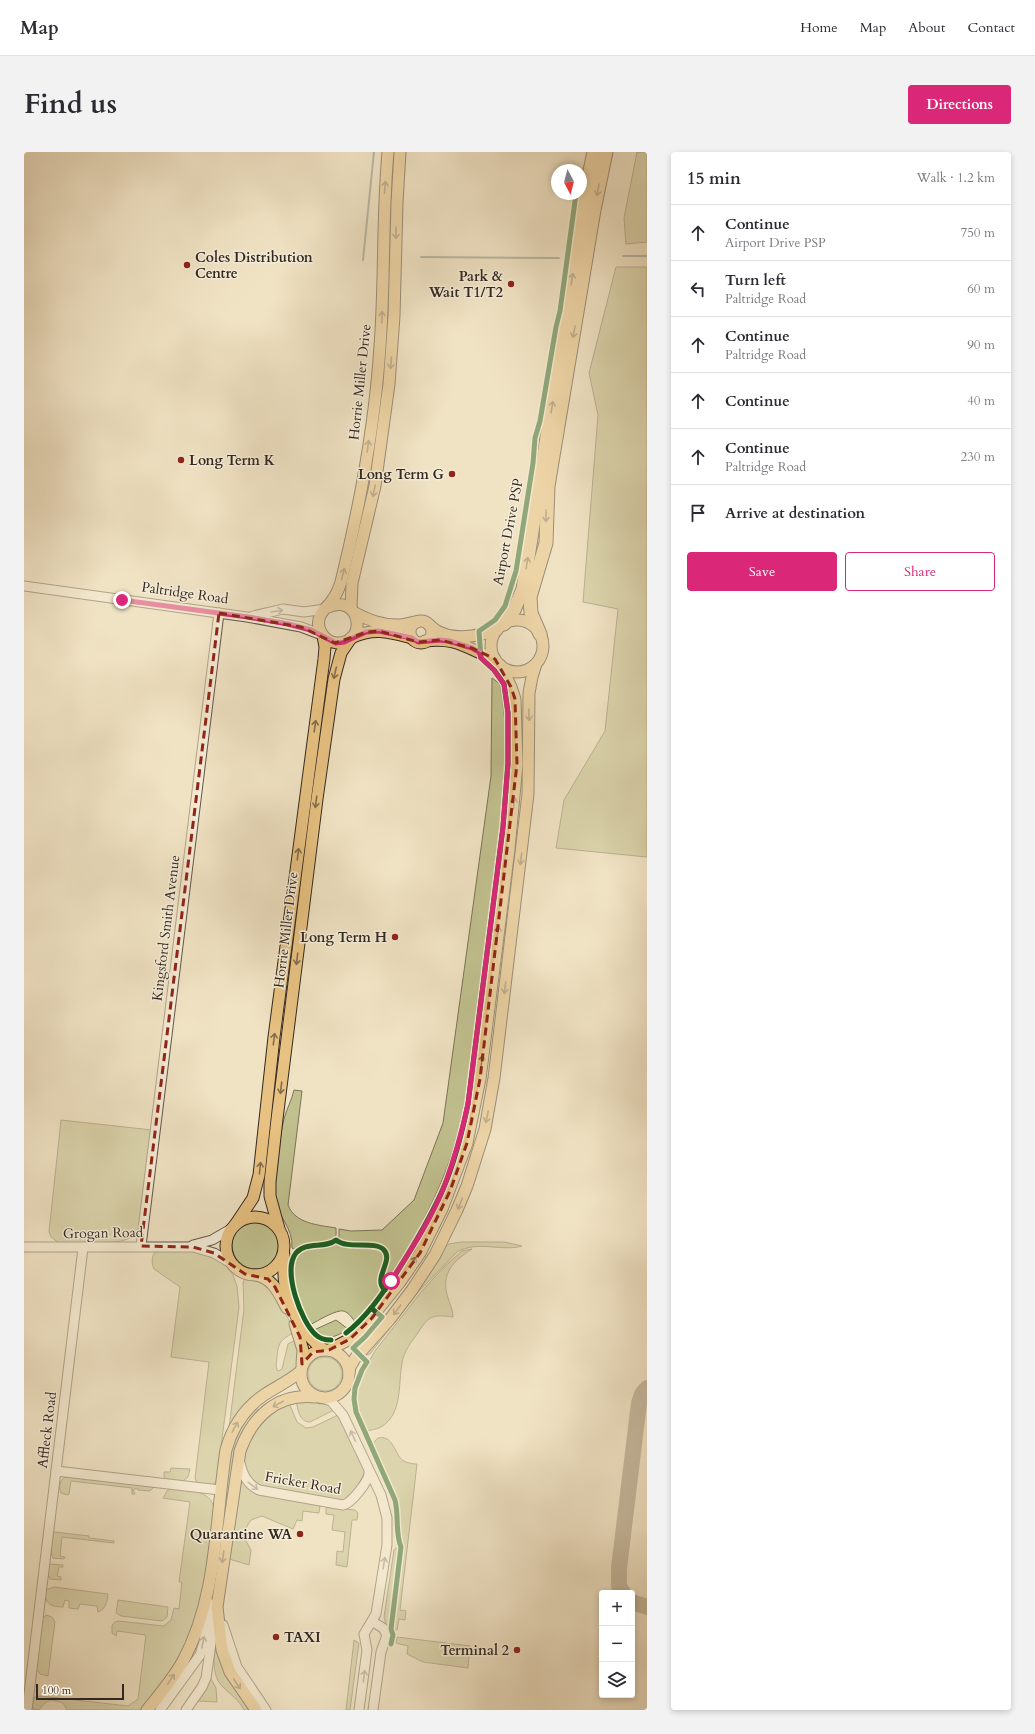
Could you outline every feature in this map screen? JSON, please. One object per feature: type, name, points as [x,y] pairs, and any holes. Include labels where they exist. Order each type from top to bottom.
[{"type":"highway","points":[[500,627],[514,610],[523,589],[585,196],[594,152]]},
{"type":"highway","points":[[540,634],[531,613],[531,592],[545,548],[548,486],[594,210],[606,152]]},
{"type":"main road","name":"Horrie Miller Drive","points":[[326,608],[333,600],[341,582],[362,484],[370,433],[380,346],[384,195],[388,152]]},
{"type":"main road","name":"Horrie Miller Drive","points":[[353,611],[352,583],[375,486],[389,384],[394,316],[397,195],[400,152]]},
{"type":"main road","points":[[147,1710],[163,1691],[183,1660],[214,1584],[240,1451],[248,1431],[271,1408],[290,1398],[298,1396],[331,1398],[344,1388],[348,1381],[350,1367],[356,1357],[399,1307],[423,1274],[438,1249],[457,1210],[467,1186],[485,1129],[494,1078],[527,801],[529,762],[529,693],[532,676],[543,649],[542,639],[540,634],[533,626],[524,621],[513,621],[479,636],[470,637],[445,634],[437,631],[422,621],[400,625],[371,622],[340,604],[326,608],[319,618],[319,628],[322,635],[328,640],[336,643],[344,642],[366,632],[379,631],[412,638],[418,642],[440,640],[459,643],[497,662],[508,670],[518,672],[528,670],[536,664]]},
{"type":"main road","points":[[351,638],[357,627],[353,611]]},
{"type":"main road","points":[[412,638],[410,630],[416,622]]},
{"type":"main road","points":[[425,641],[431,634],[429,625]]},
{"type":"main road","points":[[256,1710],[230,1672],[221,1641],[214,1584],[220,1490],[228,1441],[239,1420],[256,1401],[286,1382],[301,1368],[306,1357],[312,1352],[327,1350],[350,1339],[368,1323],[388,1299],[416,1259],[442,1209],[458,1170],[468,1136],[481,1071],[509,849],[517,764],[515,699],[511,687],[492,651],[492,642],[500,627]]},
{"type":"main road","name":"Horrie Miller Drive","points":[[233,1227],[253,1198],[259,1175],[274,1037],[324,659],[325,647],[322,635]]},
{"type":"main road","name":"Horrie Miller Drive","points":[[279,1229],[270,1196],[270,1182],[276,1127],[317,798],[334,679],[341,653],[351,638]]},
{"type":"main road","points":[[319,1397],[309,1392],[301,1379],[302,1350],[300,1337],[294,1322],[272,1282],[262,1276],[240,1271],[231,1263],[226,1250],[226,1242],[233,1227],[244,1219],[255,1217],[271,1222],[279,1229],[284,1239],[284,1277],[289,1299],[306,1333],[327,1350],[337,1352],[348,1365],[349,1373]]},
{"type":"main road","points":[[256,1275],[269,1272],[274,1268],[279,1263],[284,1251]]},
{"type":"street","name":"Paltridge Road","points":[[24,586],[248,617],[301,627],[322,635]]},
{"type":"street","name":"Paltridge Road","points":[[248,617],[283,610],[304,612],[326,608]]},
{"type":"street","name":"Kingsford Smith Avenue","points":[[141,1246],[219,613]]},
{"type":"street","name":"Grogan Road","points":[[182,1246],[206,1242],[233,1227]]},
{"type":"street","name":"Grogan Road","points":[[24,1246],[84,1248],[182,1246],[207,1250],[231,1263]]},
{"type":"street","name":"Affleck Road","points":[[27,1710],[84,1248]]},
{"type":"street","points":[[319,1397],[331,1402],[343,1415],[383,1502],[388,1527],[387,1545],[377,1608],[370,1625],[364,1634],[367,1650],[359,1710]]},
{"type":"street","name":"Fricker Road","points":[[240,1451],[239,1459],[242,1473],[248,1482],[255,1488],[266,1492],[342,1505],[348,1504],[369,1478],[369,1472]]},
{"type":"street","points":[[56,1471],[220,1490]]},
{"type":"street","points":[[160,1710],[194,1664],[201,1651],[209,1602],[214,1584]]},
{"type":"street","points":[[214,1584],[223,1627],[234,1660],[252,1691],[266,1710]]},
{"type":"street","points":[[186,1710],[206,1678],[217,1607]]},
{"type":"street","points":[[370,1625],[381,1626],[386,1632],[386,1638],[381,1652],[373,1710]]},
{"type":"highlighted area","points":[[219,613],[301,627],[335,643],[367,632],[379,631],[418,642],[440,640],[472,648],[495,659],[511,687],[515,699],[517,764],[480,1079],[467,1143],[450,1191],[420,1253],[372,1318],[350,1339],[329,1350],[313,1352],[302,1364],[300,1337],[275,1287],[268,1279],[245,1274],[214,1253],[193,1247],[141,1246]]},
{"type":"green space","points":[[637,152],[647,152],[647,242],[626,244],[624,218]]},
{"type":"green space","points":[[616,267],[647,267],[647,857],[556,848],[564,800],[605,731],[618,609],[583,602],[598,415],[589,373]]},
{"type":"green space","points":[[492,678],[500,684],[504,712],[506,739],[504,795],[466,1100],[461,1125],[445,1174],[411,1243],[385,1288],[382,1283],[382,1278],[388,1256],[387,1251],[383,1247],[375,1244],[342,1243],[339,1240],[339,1229],[351,1231],[382,1230],[414,1200],[443,1123],[491,776]]},
{"type":"green space","points":[[294,1090],[302,1091],[288,1205],[291,1211],[302,1220],[336,1228],[336,1236],[333,1241],[309,1244],[296,1250],[292,1248],[290,1234],[279,1212],[274,1192],[282,1127]]},
{"type":"green space","points":[[61,1120],[152,1130],[141,1227],[130,1238],[116,1242],[59,1243],[51,1237],[49,1232]]},
{"type":"green space","points":[[251,1221],[261,1221],[273,1228],[280,1240],[280,1250],[273,1262],[261,1269],[251,1269],[243,1265],[236,1258],[232,1250],[232,1240],[236,1232],[243,1225]]},
{"type":"green space","points":[[461,1242],[504,1242],[522,1246],[507,1248],[481,1246],[457,1252],[419,1291],[370,1354],[364,1354],[443,1249],[449,1244]]},
{"type":"green space","points":[[336,1243],[345,1246],[379,1248],[383,1251],[384,1258],[379,1277],[382,1292],[356,1323],[348,1313],[341,1311],[327,1316],[310,1325],[294,1286],[293,1265],[296,1257],[303,1250],[311,1247]]},
{"type":"green space","points":[[472,1249],[454,1263],[447,1275],[446,1289],[453,1317],[436,1316],[425,1323],[410,1343],[404,1355],[398,1398],[393,1414],[381,1427],[366,1430],[358,1414],[356,1396],[362,1374],[375,1351],[421,1292],[444,1267],[462,1251]]},
{"type":"green space","points":[[158,1250],[202,1252],[224,1262],[233,1275],[237,1286],[239,1307],[217,1481],[212,1485],[197,1483],[195,1478],[209,1362],[171,1357],[180,1287],[154,1269],[152,1259]]},
{"type":"green space","points":[[246,1278],[252,1278],[273,1289],[295,1332],[284,1339],[279,1345],[276,1366],[277,1370],[279,1371],[282,1369],[288,1344],[297,1339],[299,1363],[295,1371],[229,1428],[244,1309],[243,1282]]},
{"type":"green space","points":[[336,1320],[348,1329],[331,1337],[322,1336],[314,1330]]},
{"type":"green space","points":[[328,1357],[337,1362],[341,1367],[341,1381],[337,1386],[332,1390],[322,1391],[318,1390],[309,1381],[308,1371],[309,1367],[318,1358]]},
{"type":"green space","points":[[316,1400],[328,1405],[334,1410],[310,1422],[303,1420],[298,1411],[296,1401]]},
{"type":"green space","points":[[289,1403],[297,1422],[306,1428],[313,1427],[338,1415],[365,1471],[364,1479],[346,1501],[257,1485],[247,1476],[243,1458],[248,1440],[265,1417]]},
{"type":"green space","points":[[255,1407],[259,1412],[228,1502],[223,1502],[229,1453],[238,1431]]},
{"type":"green space","points":[[378,1438],[387,1439],[393,1445],[402,1460],[417,1464],[400,1610],[406,1611],[405,1620],[399,1619],[397,1630],[387,1629],[384,1617],[394,1550],[401,1544],[399,1536],[399,1509],[393,1489],[372,1444]]},
{"type":"green space","points":[[171,1468],[190,1469],[188,1477],[182,1482],[166,1480],[164,1472],[170,1472]]},
{"type":"green space","points":[[67,1476],[153,1486],[153,1488],[150,1491],[138,1490],[137,1488],[133,1490],[135,1494],[132,1494],[132,1488],[71,1481],[68,1495],[61,1493],[60,1488],[61,1481]]},
{"type":"green space","points":[[239,1477],[243,1482],[320,1506],[319,1513],[303,1511],[302,1521],[297,1520],[293,1529],[262,1516],[251,1520],[242,1534],[251,1550],[249,1565],[229,1559]]},
{"type":"green space","points":[[172,1488],[198,1492],[204,1495],[209,1498],[214,1509],[204,1589],[184,1654],[145,1710],[67,1710],[63,1703],[55,1701],[47,1702],[39,1710],[33,1709],[32,1702],[35,1697],[40,1696],[128,1706],[138,1699],[146,1635],[117,1631],[116,1636],[112,1633],[112,1625],[118,1621],[164,1626],[171,1620],[174,1608],[179,1609],[182,1582],[179,1582],[190,1502],[163,1498],[167,1491]]},
{"type":"green space","points":[[326,1508],[355,1510],[358,1513],[357,1520],[352,1520],[347,1567],[336,1565],[337,1551],[343,1552],[345,1532],[332,1530],[334,1515],[326,1514]]},
{"type":"green space","points":[[54,1532],[89,1536],[89,1538],[114,1541],[114,1543],[62,1537],[60,1556],[65,1557],[64,1559],[53,1558],[50,1545]]},
{"type":"green space","points":[[49,1564],[63,1565],[63,1567],[59,1567],[57,1576],[61,1577],[61,1580],[50,1579],[47,1572]]},
{"type":"green space","points":[[54,1587],[108,1594],[107,1602],[103,1609],[98,1612],[97,1606],[80,1604],[78,1609],[69,1608],[69,1601],[65,1600],[63,1607],[51,1605],[47,1601],[45,1590]]},
{"type":"green space","points":[[118,1600],[168,1607],[167,1617],[162,1621],[121,1616],[116,1613]]},
{"type":"green space","points":[[46,1615],[52,1617],[55,1622],[48,1676],[40,1674],[36,1669],[41,1620]]},
{"type":"green space","points":[[397,1637],[470,1646],[468,1668],[423,1662],[407,1654],[408,1646],[396,1643]]},
{"type":"green space","points":[[354,1640],[359,1643],[350,1710],[346,1710]]},
{"type":"green space","points":[[216,1642],[253,1710],[244,1710],[237,1700],[219,1682],[214,1666]]},
{"type":"green space","points":[[210,1677],[216,1688],[217,1702],[197,1701]]},
{"type":"waterway","points":[[363,260],[374,152]]},
{"type":"waterway","points":[[623,256],[647,256]]},
{"type":"waterway","points":[[421,257],[559,258]]},
{"type":"taxiway","points":[[621,1590],[619,1586],[619,1568],[639,1403],[642,1394],[647,1388]]},
{"type":"taxiway","points":[[635,1603],[647,1607]]},
{"type":"cycle path","name":"Airport Drive PSP","points":[[346,1333],[361,1320],[380,1297],[416,1242],[443,1189],[455,1158],[468,1104],[503,827],[508,763],[508,713],[504,684],[494,670],[481,658],[479,631],[495,620],[505,606],[516,571],[533,463],[535,438],[540,421],[560,311],[575,200]]},
{"type":"cycle path","points":[[331,1340],[323,1339],[316,1335],[310,1328],[299,1308],[292,1283],[291,1271],[292,1261],[300,1249],[332,1243],[336,1240],[347,1244],[380,1247],[384,1250],[387,1259],[381,1281],[385,1290]]},
{"type":"cycle path","points":[[371,1308],[382,1317],[365,1337],[353,1348],[367,1362],[355,1388],[354,1399],[356,1412],[395,1500],[396,1506],[398,1536],[401,1547],[391,1629],[393,1635],[391,1644]]},
{"type":"place","name":"Coles Distribution Centre","points":[[187,265]]},
{"type":"place","name":"Park & Wait T1/T2","points":[[511,284]]},
{"type":"place","name":"Long Term K","points":[[181,460]]},
{"type":"place","name":"Long Term G","points":[[452,474]]},
{"type":"place","name":"Long Term H","points":[[395,937]]},
{"type":"place","name":"Quarantine WA","points":[[300,1534]]},
{"type":"place","name":"TAXI","points":[[276,1637]]},
{"type":"place","name":"Terminal 2","points":[[517,1650]]},
{"type":"route","points":[[122,600],[248,617],[288,624],[311,630],[336,643],[347,641],[362,633],[379,631],[412,638],[418,642],[440,640],[459,643],[479,652],[481,658],[494,670],[504,684],[508,713],[508,764],[503,827],[468,1104],[460,1139],[443,1188],[418,1238],[391,1281]]}]
